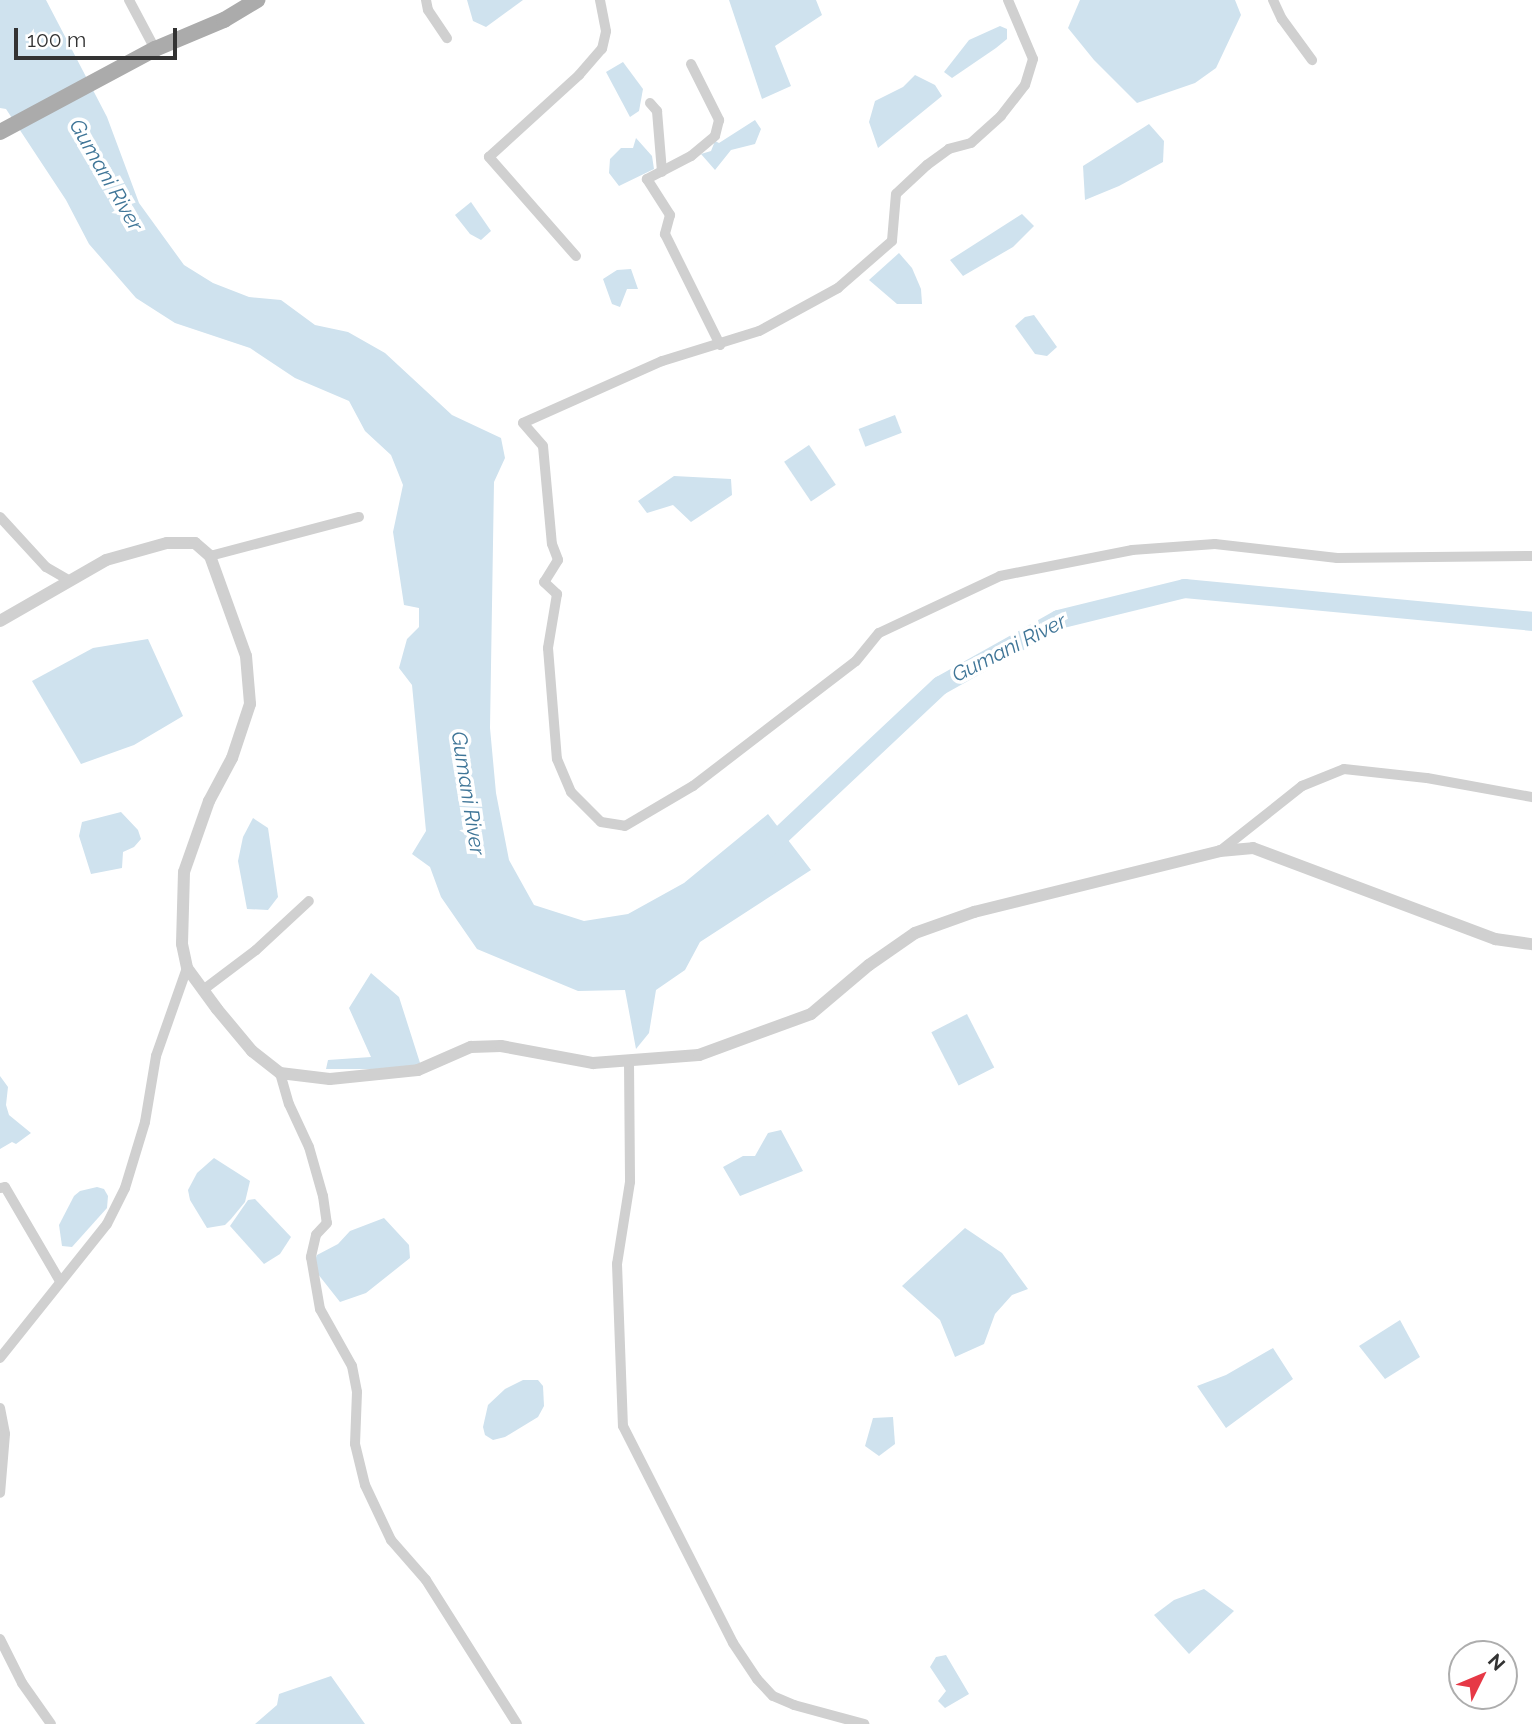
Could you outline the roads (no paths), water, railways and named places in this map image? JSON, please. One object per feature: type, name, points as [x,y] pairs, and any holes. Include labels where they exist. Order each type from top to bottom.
[{"type":"main road","points":[[0,132],[155,49],[224,20],[257,0]]},
{"type":"street","points":[[129,0],[155,49]]},
{"type":"street","points":[[426,0],[428,9],[447,38]]},
{"type":"street","points":[[576,256],[489,158],[507,138],[579,75],[602,49],[606,30],[600,0]]},
{"type":"street","points":[[1008,0],[1033,59],[1025,85],[1001,116],[971,143],[949,149],[927,164],[896,194],[892,241],[838,288],[760,331],[662,361],[523,423],[543,446],[552,544],[558,560],[544,582],[557,594],[548,648],[557,759],[571,792],[601,822],[625,826],[693,786],[856,661],[879,633],[1000,576],[1132,550],[1215,544],[1337,558],[1532,556]]},
{"type":"street","points":[[1273,0],[1282,19],[1312,60]]},
{"type":"street","points":[[691,64],[719,120],[715,135],[691,156],[647,179],[670,215],[665,234],[720,345]]},
{"type":"street","points":[[650,103],[657,111],[662,172]]},
{"type":"street","points":[[0,517],[46,567],[70,581]]},
{"type":"street","points":[[210,556],[359,517]]},
{"type":"street","points":[[0,621],[106,560],[167,542],[195,543],[210,556],[246,656],[250,704],[232,758],[209,801],[184,872],[182,944],[187,968],[203,990],[253,1051],[280,1073],[330,1079],[418,1070],[471,1047],[501,1046],[593,1063],[629,1063],[699,1055],[811,1014],[869,965],[915,933],[974,912],[1220,851],[1253,848],[1495,939],[1532,944]]},
{"type":"street","points":[[1220,851],[1302,786],[1344,769],[1427,778],[1532,797]]},
{"type":"street","points":[[203,990],[256,950],[309,901]]},
{"type":"street","points":[[0,1358],[107,1224],[125,1188],[145,1122],[156,1056],[187,968]]},
{"type":"street","points":[[629,1063],[630,1182],[617,1264],[623,1426],[733,1643],[757,1679],[773,1696],[794,1705],[864,1724]]},
{"type":"street","points":[[280,1073],[289,1104],[309,1147],[323,1196],[327,1223],[316,1235],[311,1257],[320,1310],[352,1366],[357,1392],[355,1444],[365,1485],[391,1540],[426,1580],[517,1724]]},
{"type":"street","points":[[0,1188],[5,1187],[60,1281]]},
{"type":"street","points":[[0,1408],[5,1434],[0,1493]]},
{"type":"street","points":[[0,1639],[22,1683],[51,1724]]},
{"type":"water","points":[[0,0],[46,0],[107,117],[139,203],[184,265],[213,283],[249,297],[281,300],[315,325],[348,332],[385,353],[452,415],[501,438],[505,458],[494,482],[490,728],[496,793],[509,860],[534,905],[584,921],[628,914],[684,883],[768,814],[811,870],[700,942],[685,970],[656,990],[649,1033],[636,1049],[625,990],[578,991],[477,949],[441,897],[430,867],[412,854],[426,831],[412,685],[399,668],[407,639],[419,627],[419,608],[404,605],[393,532],[403,485],[391,455],[365,431],[349,401],[295,378],[250,348],[175,323],[136,298],[89,244],[66,200],[6,109],[0,108]]},
{"type":"water","points":[[467,0],[523,0],[486,27],[473,21]]},
{"type":"water","points":[[729,0],[816,0],[822,15],[775,46],[791,86],[762,99]]},
{"type":"water","points":[[1080,0],[1235,0],[1241,15],[1216,68],[1195,83],[1137,103],[1094,60],[1068,28]]},
{"type":"water","points":[[1000,26],[1007,29],[1007,39],[952,78],[944,72],[969,40]]},
{"type":"water","points":[[623,62],[643,89],[639,111],[630,117],[606,72]]},
{"type":"water","points":[[915,75],[935,85],[942,96],[878,148],[869,122],[875,101],[903,87]]},
{"type":"water","points":[[755,120],[761,129],[755,144],[731,150],[715,170],[701,154],[711,151],[715,141],[719,143]]},
{"type":"water","points":[[1149,124],[1164,141],[1163,162],[1119,186],[1085,200],[1083,166]]},
{"type":"water","points":[[636,138],[652,156],[654,169],[619,186],[609,173],[610,159],[621,148],[633,148]]},
{"type":"water","points":[[471,202],[491,231],[481,240],[470,234],[455,215]]},
{"type":"water","points":[[1022,214],[1034,226],[1013,247],[963,276],[950,260]]},
{"type":"water","points":[[899,253],[912,268],[921,289],[922,304],[897,304],[869,280]]},
{"type":"water","points":[[631,269],[638,289],[627,289],[620,307],[612,304],[603,279],[617,270]]},
{"type":"water","points":[[1034,315],[1057,347],[1047,356],[1035,354],[1015,326],[1025,317]]},
{"type":"water","points":[[895,415],[902,433],[865,447],[859,429]]},
{"type":"water","points":[[809,445],[836,485],[811,502],[784,462]]},
{"type":"water","points":[[674,476],[731,479],[732,495],[691,522],[673,505],[647,513],[638,501]]},
{"type":"water","points":[[148,639],[183,716],[134,745],[81,764],[32,681],[93,648]]},
{"type":"water","points":[[121,812],[138,830],[141,839],[134,847],[123,852],[122,868],[91,874],[79,836],[82,822]]},
{"type":"water","points":[[253,818],[268,828],[278,897],[268,910],[247,909],[238,861],[243,837]]},
{"type":"water","points":[[371,973],[399,997],[421,1066],[402,1069],[326,1069],[328,1060],[371,1057],[349,1008]]},
{"type":"water","points":[[967,1014],[994,1067],[959,1086],[931,1032]]},
{"type":"water","points":[[0,1076],[8,1087],[6,1105],[9,1115],[31,1133],[16,1144],[12,1142],[0,1149]]},
{"type":"water","points":[[781,1130],[803,1171],[740,1196],[723,1167],[743,1156],[755,1156],[768,1133]]},
{"type":"water","points":[[214,1158],[250,1181],[245,1202],[231,1219],[225,1225],[207,1228],[190,1200],[188,1190],[197,1173]]},
{"type":"water","points":[[97,1187],[104,1189],[108,1196],[107,1208],[72,1247],[62,1246],[59,1225],[74,1196],[80,1191]]},
{"type":"water","points":[[255,1199],[291,1237],[280,1254],[264,1264],[230,1226],[248,1200]]},
{"type":"water","points":[[384,1218],[409,1245],[410,1258],[366,1293],[340,1302],[314,1269],[313,1263],[317,1255],[338,1244],[350,1231]]},
{"type":"water","points":[[965,1228],[1002,1253],[1028,1289],[1012,1295],[995,1314],[984,1344],[955,1357],[940,1320],[902,1286]]},
{"type":"water","points":[[1400,1320],[1420,1357],[1385,1379],[1359,1346]]},
{"type":"water","points":[[1273,1348],[1293,1379],[1226,1428],[1197,1386],[1226,1375]]},
{"type":"water","points":[[523,1380],[538,1380],[543,1386],[544,1406],[538,1417],[505,1437],[493,1440],[485,1435],[483,1427],[488,1405],[505,1389]]},
{"type":"water","points":[[893,1417],[895,1444],[879,1456],[865,1446],[873,1418]]},
{"type":"water","points":[[1204,1589],[1234,1611],[1189,1654],[1154,1615],[1174,1600]]},
{"type":"water","points":[[946,1655],[969,1694],[945,1708],[938,1701],[946,1691],[930,1667],[936,1657]]},
{"type":"water","points":[[331,1676],[365,1724],[255,1724],[277,1705],[279,1694]]},
{"type":"waterway","name":"Gumani River","points":[[763,851],[940,685],[1058,619],[1184,588],[1532,621]]}]
